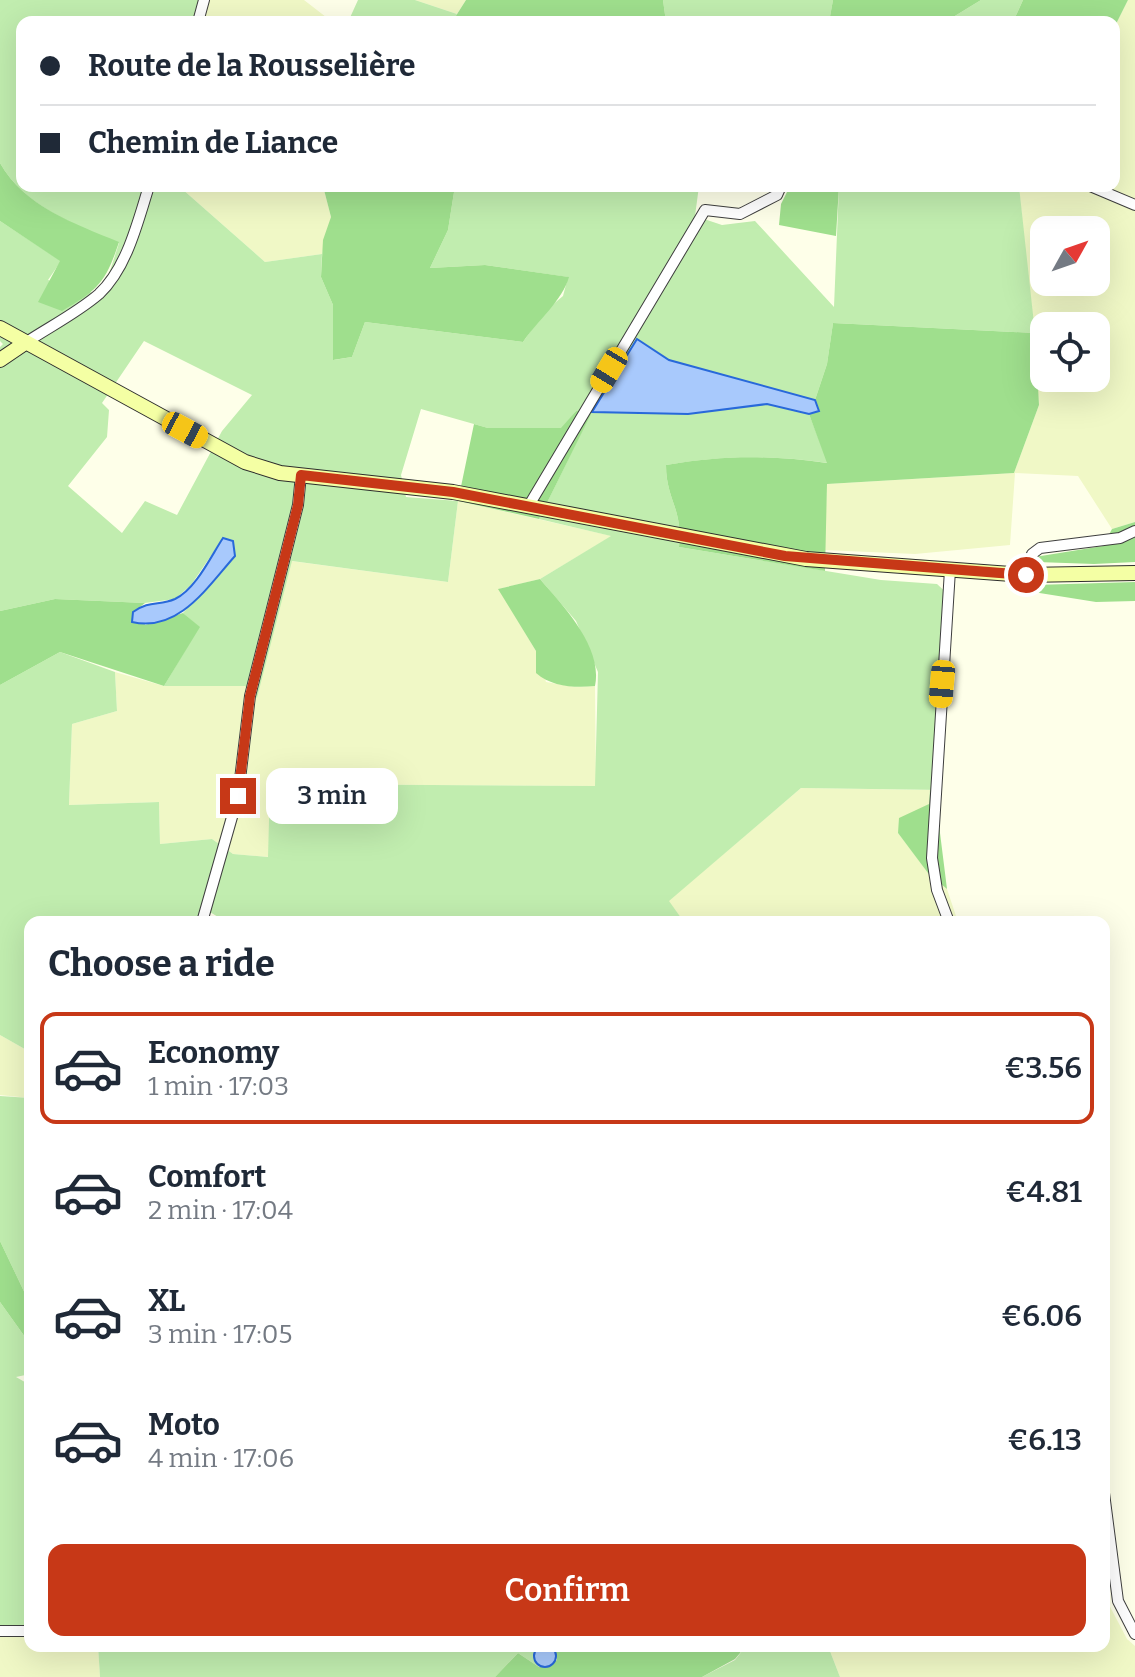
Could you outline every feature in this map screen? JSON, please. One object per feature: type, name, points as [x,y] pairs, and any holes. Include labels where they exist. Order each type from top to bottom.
[{"type":"street","points":[[0,360],[99,293],[111,280],[127,250],[147,192]]},
{"type":"street","points":[[528,507],[705,210],[740,214],[778,192]]},
{"type":"street","points":[[1104,192],[1135,205]]},
{"type":"street","points":[[0,328],[245,462],[267,470],[453,492],[785,556],[1026,575],[1135,573]]},
{"type":"street","points":[[204,916],[238,796],[250,696],[298,505],[301,475]]},
{"type":"street","points":[[1026,575],[1032,554],[1040,548],[1120,538],[1135,531]]},
{"type":"street","points":[[947,916],[937,890],[932,858],[950,570]]},
{"type":"street","points":[[1110,1539],[1118,1601],[1135,1634]]},
{"type":"street","points":[[0,1631],[24,1631]]},
{"type":"green space","points":[[0,0],[209,0],[205,16],[16,16],[16,184],[0,163]]},
{"type":"green space","points":[[209,0],[304,0],[325,16],[205,16]]},
{"type":"green space","points":[[358,0],[415,0],[457,14],[456,16],[351,16]]},
{"type":"green space","points":[[415,0],[466,0],[457,14]]},
{"type":"green space","points":[[466,0],[663,0],[665,16],[456,16]]},
{"type":"green space","points":[[663,0],[833,0],[830,16],[665,16]]},
{"type":"green space","points":[[833,0],[981,0],[955,16],[830,16]]},
{"type":"green space","points":[[981,0],[1023,0],[1016,16],[955,16]]},
{"type":"green space","points":[[1023,0],[1128,0],[1120,16],[1016,16]]},
{"type":"green space","points":[[1128,0],[1135,0],[1135,522],[1112,529],[1078,476],[1015,473],[1010,545],[915,554],[824,550],[827,484],[1014,473],[1039,405],[1038,392],[1110,392],[1110,312],[1031,312],[1020,192],[1120,192],[1120,16]]},
{"type":"green space","points":[[0,163],[16,184],[16,192],[24,192],[52,212],[119,242],[110,267],[99,284],[62,311],[38,302],[60,261],[0,221]]},
{"type":"green space","points":[[24,192],[186,192],[265,262],[322,254],[321,277],[333,305],[334,360],[352,357],[365,322],[523,342],[544,312],[563,296],[568,277],[485,265],[430,268],[448,230],[454,192],[698,192],[695,216],[722,225],[755,221],[834,307],[839,192],[1020,192],[1033,312],[1030,312],[1030,333],[833,323],[827,364],[815,400],[669,360],[637,340],[688,414],[767,403],[809,414],[828,463],[747,457],[666,465],[679,523],[679,547],[881,580],[937,584],[951,597],[941,790],[801,788],[669,901],[680,916],[217,916],[203,908],[200,916],[24,916],[24,1049],[0,1035],[0,685],[60,652],[115,672],[117,711],[72,724],[69,805],[159,802],[160,844],[212,839],[233,854],[268,857],[270,784],[595,786],[598,672],[576,621],[540,579],[611,536],[539,519],[591,413],[576,411],[562,428],[488,428],[421,409],[401,475],[406,497],[458,501],[448,582],[292,561],[257,698],[245,686],[164,686],[199,627],[183,613],[235,556],[223,538],[191,585],[175,599],[145,603],[55,599],[0,611],[0,347],[3,344],[0,341],[0,221],[61,261],[48,280],[93,293],[109,274],[119,243],[52,212]],"holes":[[[144,341],[252,395],[222,431],[177,515],[145,501],[122,533],[68,486],[107,437],[109,410],[102,403]]]},
{"type":"green space","points":[[186,192],[325,192],[331,217],[322,254],[265,262]]},
{"type":"green space","points":[[325,192],[454,192],[448,230],[430,268],[485,265],[569,277],[556,302],[523,342],[365,322],[352,357],[333,360],[333,305],[321,277],[323,240],[331,217]]},
{"type":"green space","points":[[787,192],[839,192],[836,236],[779,225],[781,204]]},
{"type":"green space","points":[[833,323],[1030,333],[1030,392],[1038,392],[1039,405],[1014,473],[827,484],[825,571],[679,547],[679,523],[666,465],[746,457],[827,463],[809,414],[819,411],[815,400],[827,364]]},
{"type":"green space","points":[[576,411],[592,412],[539,519],[458,501],[474,424],[488,428],[561,428]]},
{"type":"green space","points":[[458,501],[612,536],[540,579],[499,589],[536,651],[546,682],[575,687],[595,686],[596,786],[271,784],[269,857],[233,854],[212,839],[160,844],[159,802],[69,805],[72,724],[117,711],[115,672],[164,686],[246,686],[257,697],[291,561],[448,582]]},
{"type":"green space","points":[[1135,522],[1135,562],[1009,561],[1103,546],[1112,529]]},
{"type":"green space","points":[[540,579],[580,628],[593,657],[595,686],[564,686],[536,673],[536,651],[498,589]]},
{"type":"green space","points":[[1135,582],[1135,601],[1096,602],[1027,591],[1035,585]]},
{"type":"green space","points":[[55,599],[145,603],[140,607],[145,625],[183,613],[200,627],[164,686],[60,652],[0,685],[0,611]]},
{"type":"green space","points":[[801,788],[930,790],[929,804],[898,833],[928,872],[947,889],[956,916],[679,916],[668,901]]},
{"type":"green space","points":[[930,790],[941,790],[939,825],[947,889],[928,873],[898,833],[899,818],[929,804]]},
{"type":"green space","points":[[0,1035],[24,1049],[24,1097],[0,1095]]},
{"type":"green space","points":[[0,1096],[24,1098],[24,1291],[0,1241]]},
{"type":"green space","points":[[0,1241],[24,1291],[24,1336],[0,1302]]},
{"type":"green space","points":[[0,1302],[24,1336],[24,1375],[16,1377],[24,1382],[24,1637],[0,1637]]},
{"type":"green space","points":[[1110,1607],[1127,1639],[1135,1646],[1135,1677],[840,1677],[830,1652],[1110,1652]]},
{"type":"green space","points":[[0,1637],[24,1637],[24,1652],[98,1652],[100,1677],[0,1677]]},
{"type":"green space","points":[[98,1652],[536,1652],[539,1667],[518,1653],[495,1677],[100,1677]]},
{"type":"green space","points":[[556,1652],[741,1652],[735,1659],[702,1677],[495,1677],[518,1653],[539,1667],[548,1667],[557,1660]]},
{"type":"green space","points":[[741,1652],[830,1652],[840,1677],[702,1677],[735,1660]]},
{"type":"water","points":[[637,339],[669,360],[815,400],[819,411],[809,414],[767,404],[688,414],[592,412]]},
{"type":"water","points":[[223,538],[233,541],[235,556],[203,593],[178,614],[164,621],[149,624],[132,622],[133,612],[139,608],[175,599],[190,588]]},
{"type":"water","points":[[534,1652],[556,1652],[556,1660],[549,1667],[541,1667],[534,1660]]},
{"type":"route","points":[[238,796],[246,751],[250,696],[298,505],[301,475],[453,492],[785,556],[1026,575]]}]
